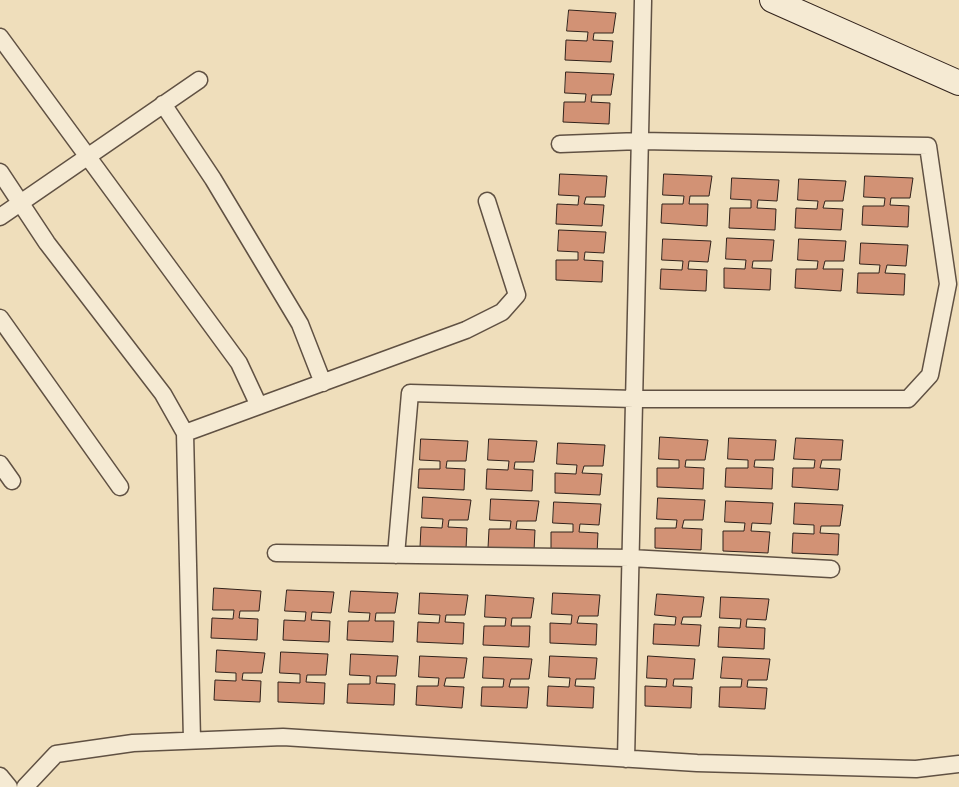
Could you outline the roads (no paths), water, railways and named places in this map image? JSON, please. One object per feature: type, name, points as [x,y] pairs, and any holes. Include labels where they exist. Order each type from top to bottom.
[{"type":"main road","points":[[772,0],[959,83]]},
{"type":"street","points":[[626,759],[643,0]]},
{"type":"street","points":[[0,36],[239,363],[259,406]]},
{"type":"street","points":[[0,217],[199,80]]},
{"type":"street","points":[[163,104],[213,179],[295,316],[323,383]]},
{"type":"street","points":[[396,554],[410,393],[634,399],[908,399],[930,375],[948,284],[928,146],[640,141],[560,144]]},
{"type":"street","points":[[0,172],[47,243],[163,394],[185,433],[192,740]]},
{"type":"street","points":[[185,433],[466,330],[502,312],[517,295],[487,201]]},
{"type":"street","points":[[0,318],[120,487]]},
{"type":"street","points":[[0,464],[12,481]]},
{"type":"street","points":[[276,553],[630,558],[830,569]]},
{"type":"street","points":[[25,787],[56,754],[133,743],[283,737],[697,764],[916,769],[959,764]]},
{"type":"street","points":[[0,776],[9,787]]}]
